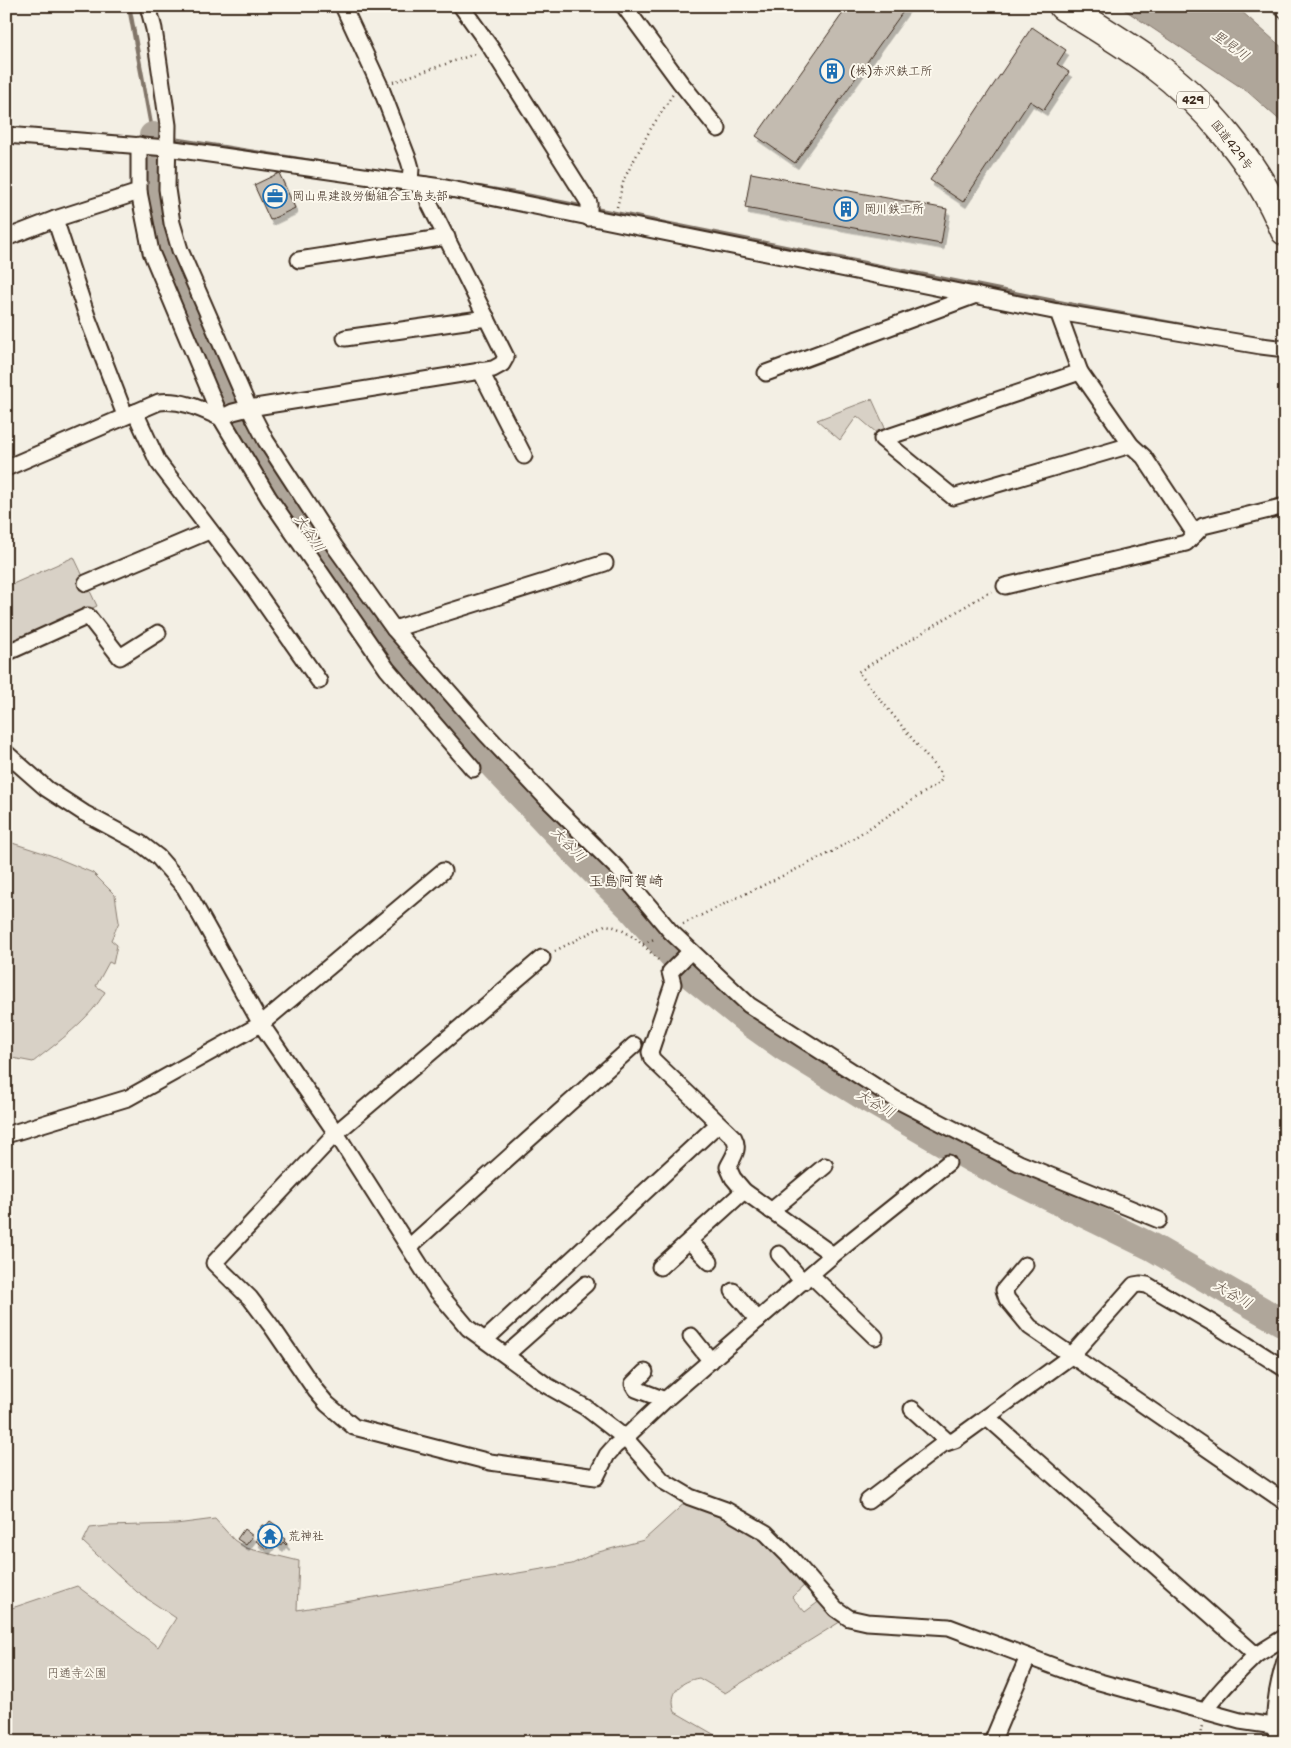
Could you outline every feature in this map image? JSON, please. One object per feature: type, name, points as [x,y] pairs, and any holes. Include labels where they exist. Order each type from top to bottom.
[{"type":"highway","name":"国道429号","points":[[1063,6],[1151,63],[1206,112],[1240,151],[1264,189],[1285,231]]},
{"type":"street","points":[[148,6],[154,29],[168,128],[167,189],[172,223],[190,276],[249,408],[271,450],[335,547],[394,629],[486,734],[618,870],[670,931],[749,1006],[896,1099],[1019,1163],[1159,1220]]},
{"type":"street","points":[[343,6],[380,86],[411,176]]},
{"type":"street","points":[[461,6],[491,48],[589,211]]},
{"type":"street","points":[[624,6],[680,82],[718,129]]},
{"type":"street","points":[[1280,6],[1285,10]]},
{"type":"street","points":[[6,135],[167,147],[411,176],[426,185],[589,211],[1058,312],[1285,349]]},
{"type":"street","points":[[139,145],[139,192],[151,252],[220,418],[269,498],[387,669],[473,769]]},
{"type":"street","points":[[6,468],[159,402],[172,400],[220,418],[249,408],[493,369],[502,364],[506,356],[429,203],[426,185]]},
{"type":"street","points":[[6,238],[55,219],[139,192]]},
{"type":"street","points":[[55,219],[88,318],[130,414],[158,462],[251,584],[319,681]]},
{"type":"street","points":[[299,260],[447,237]]},
{"type":"street","points":[[766,373],[976,295]]},
{"type":"street","points":[[1058,312],[1080,372],[1131,445],[1144,457],[1195,534]]},
{"type":"street","points":[[345,338],[487,318]]},
{"type":"street","points":[[480,370],[524,456]]},
{"type":"street","points":[[1080,372],[882,439],[953,497],[1131,445]]},
{"type":"street","points":[[1006,586],[1186,543],[1203,526],[1285,506]]},
{"type":"street","points":[[86,582],[209,531]]},
{"type":"street","points":[[394,629],[605,562]]},
{"type":"street","points":[[6,653],[88,616],[120,657],[158,633]]},
{"type":"street","points":[[6,753],[47,789],[84,813],[140,843],[158,857],[184,888],[261,1024],[336,1133],[436,1290],[452,1310],[468,1328],[546,1385],[585,1407],[625,1438],[663,1480],[690,1497],[726,1510],[766,1533],[792,1559],[836,1609],[849,1618],[867,1622],[949,1627],[1085,1678],[1240,1721],[1274,1726]]},
{"type":"street","points":[[6,1136],[128,1098],[261,1024],[442,871]]},
{"type":"street","points":[[691,951],[670,972],[673,984],[650,1052],[652,1059],[734,1138],[738,1144],[728,1166],[733,1178],[744,1191],[833,1255]]},
{"type":"street","points":[[542,958],[336,1133],[214,1263],[250,1298],[316,1392],[354,1428],[490,1462],[596,1477],[607,1455],[615,1446],[665,1400],[833,1255],[948,1162]]},
{"type":"street","points":[[409,1247],[634,1045]]},
{"type":"street","points":[[485,1340],[718,1124]]},
{"type":"street","points":[[771,1211],[825,1166]]},
{"type":"street","points":[[660,1267],[744,1191]]},
{"type":"street","points":[[689,1241],[710,1262]]},
{"type":"street","points":[[779,1254],[874,1337]]},
{"type":"street","points":[[1024,1265],[1004,1290],[1004,1295],[1030,1327],[1285,1502]]},
{"type":"street","points":[[506,1355],[586,1284]]},
{"type":"street","points":[[868,1501],[943,1444],[955,1440],[1072,1356],[1128,1291],[1140,1284],[1147,1285],[1285,1368]]},
{"type":"street","points":[[733,1291],[758,1320]]},
{"type":"street","points":[[691,1336],[711,1361]]},
{"type":"street","points":[[645,1372],[633,1384],[636,1389],[665,1400]]},
{"type":"street","points":[[912,1410],[948,1442]]},
{"type":"street","points":[[987,1417],[1256,1655]]},
{"type":"street","points":[[1205,1711],[1228,1683],[1256,1655],[1285,1636]]},
{"type":"street","points":[[992,1742],[1028,1657]]},
{"type":"street","points":[[1277,1742],[1274,1726],[1277,1688],[1285,1661]]},
{"type":"path","points":[[380,86],[491,48]]},
{"type":"path","points":[[616,209],[624,179],[650,130],[680,82]]},
{"type":"path","points":[[670,931],[832,852],[939,783],[942,779],[940,773],[858,672],[984,595],[1006,586]]},
{"type":"path","points":[[542,958],[605,925],[620,929],[643,944],[670,972]]},
{"type":"path","points":[[643,944],[648,942]]},
{"type":"green space","points":[[872,399],[886,430],[878,434],[857,416],[840,440],[817,420]]},
{"type":"green space","points":[[74,557],[97,606],[6,647],[6,587]]},
{"type":"green space","points":[[6,841],[50,855],[93,873],[115,895],[119,922],[111,940],[117,945],[113,964],[109,962],[96,986],[105,992],[99,1002],[82,1021],[33,1062],[12,1058],[6,1059]]},
{"type":"green space","name":"円通寺公園","points":[[688,1500],[750,1527],[808,1582],[792,1597],[805,1612],[821,1600],[843,1620],[725,1693],[699,1678],[687,1682],[678,1689],[673,1699],[675,1712],[727,1742],[6,1742],[6,1610],[77,1586],[158,1647],[176,1618],[137,1592],[83,1542],[90,1528],[176,1524],[215,1519],[234,1540],[246,1548],[299,1561],[297,1610],[572,1564],[595,1553],[644,1540]]},
{"type":"water","name":"里見川","points":[[1119,6],[1235,6],[1285,50],[1285,125],[1248,92]]},
{"type":"building","name":"(株)赤沢鉄工所","points":[[848,6],[907,6],[795,163],[756,136]]},
{"type":"building","points":[[1032,27],[1066,50],[1057,64],[1069,72],[1044,110],[1030,101],[963,202],[930,180]]},
{"type":"building","name":"岡山県建設労働組合玉島支部","points":[[279,173],[295,208],[270,220],[254,185]]},
{"type":"building","name":"岡川鉄工所","points":[[751,173],[947,209],[941,244],[745,208]]},
{"type":"building","name":"荒神社","points":[[270,1521],[280,1528],[277,1533],[285,1539],[286,1545],[283,1542],[280,1546],[273,1541],[267,1549],[256,1541],[260,1534],[257,1532],[262,1525],[266,1526]]},
{"type":"building","points":[[244,1529],[253,1536],[246,1545],[237,1539]]},
{"type":"waterway","points":[[129,6],[153,136],[317,162]]},
{"type":"waterway","name":"大谷川","points":[[153,136],[153,195],[163,246],[233,412],[272,478],[350,591],[400,657],[458,728],[572,849],[633,910],[687,972],[749,1022],[784,1047],[870,1100],[972,1159],[1152,1247],[1285,1324]]},
{"type":"waterway","points":[[478,187],[1083,307],[1209,330]]},
{"type":"place","name":"(株)赤沢鉄工所","points":[[832,71]]},
{"type":"place","name":"岡山県建設労働組合玉島支部","points":[[275,196]]},
{"type":"place","name":"岡川鉄工所","points":[[846,209]]},
{"type":"place","name":"荒神社","points":[[270,1536]]},
{"type":"district","name":"玉島阿賀崎","points":[[626,881]]}]
